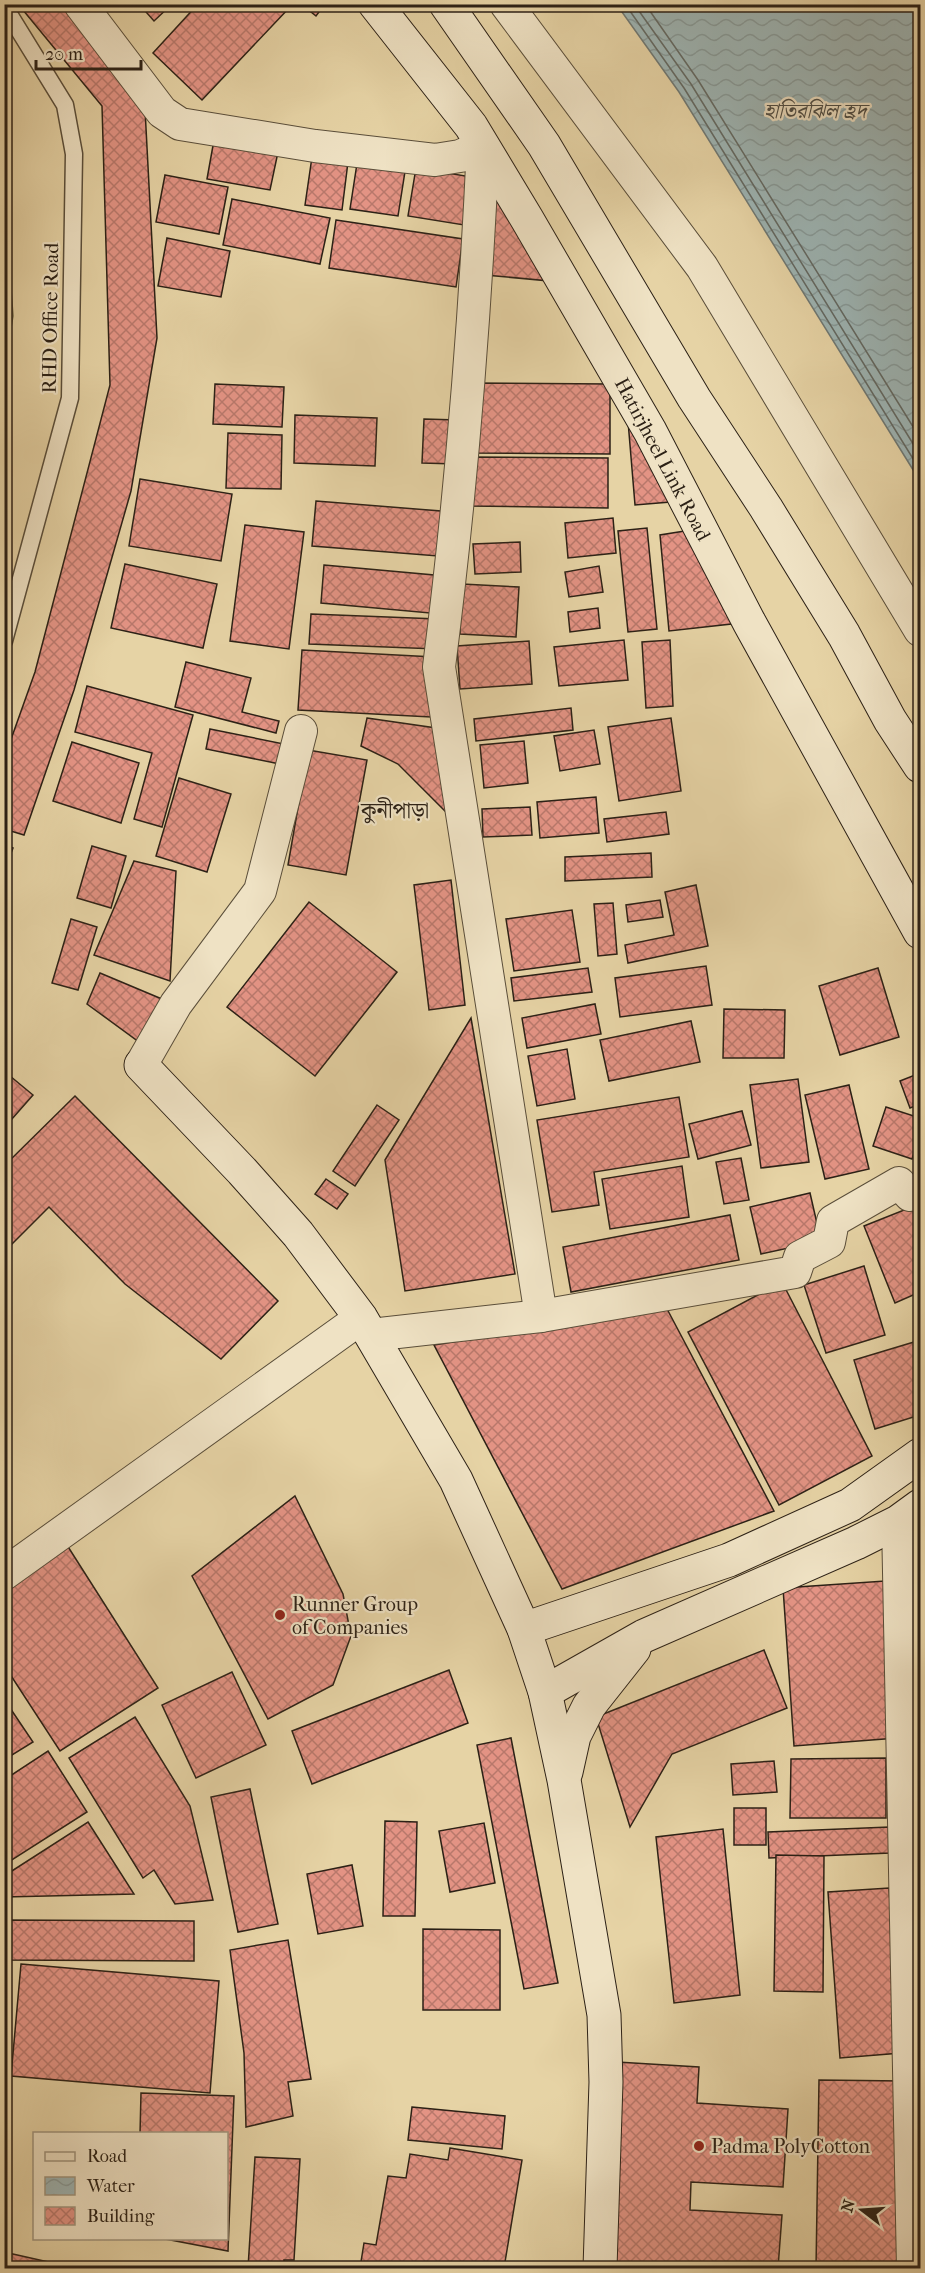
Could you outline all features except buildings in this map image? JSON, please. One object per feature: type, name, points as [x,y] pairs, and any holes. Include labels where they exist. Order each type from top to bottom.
[{"type":"street","points":[[80,4],[162,112],[180,124],[315,146],[435,160],[460,156],[483,146],[480,215],[451,575],[439,667],[540,1316]]},
{"type":"street","name":"Hatirjheel Link Road","points":[[375,4],[435,78],[483,146],[645,422],[749,622],[921,932]]},
{"type":"street","points":[[446,4],[544,145],[694,398],[784,537],[844,635],[890,720],[921,766]]},
{"type":"street","points":[[506,4],[702,267],[921,630]]},
{"type":"street","points":[[301,731],[260,891],[176,1004],[141,1065],[242,1171],[298,1234],[366,1327],[456,1480],[524,1629],[545,1692],[564,1780],[604,2015],[606,2082],[600,2268]]},
{"type":"street","points":[[4,1574],[366,1327],[540,1316],[795,1272],[800,1257],[829,1242],[833,1221],[899,1183],[910,1195],[921,1190]]},
{"type":"street","points":[[524,1629],[729,1560],[850,1505],[921,1455]]},
{"type":"street","points":[[545,1692],[644,1636],[909,1514],[916,2257]]},
{"type":"street","points":[[564,1780],[574,1736],[589,1706],[644,1636]]},
{"type":"lane","name":"RHD Office Road","points":[[4,6],[65,105],[74,154],[70,398],[4,641]]},
{"type":"green space","points":[[4,196],[13,316],[5,362],[4,362]]},
{"type":"water","name":"হাতিরঝিল হ্রদ","points":[[617,5],[920,5],[920,481],[679,92]]},
{"type":"place","name":"Runner Group of Companies","points":[[280,1615]]},
{"type":"place","name":"Padma PolyCotton","points":[[699,2146]]},
{"type":"district","name":"কুনীপাড়া","points":[[395,810]]}]
